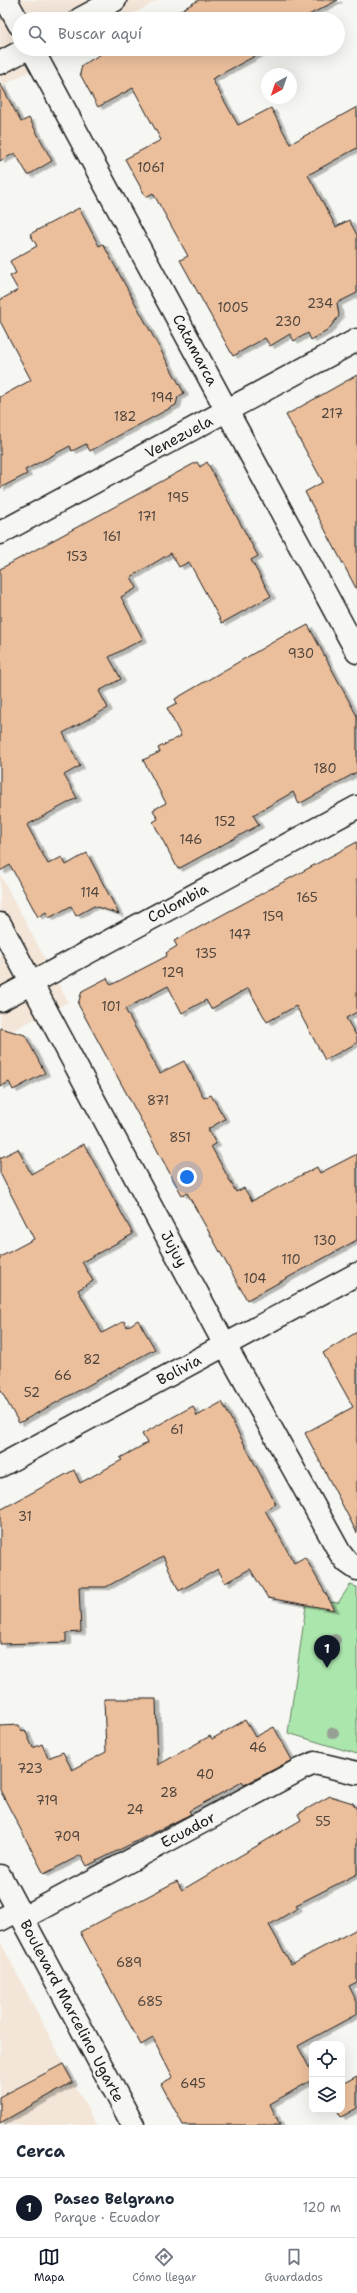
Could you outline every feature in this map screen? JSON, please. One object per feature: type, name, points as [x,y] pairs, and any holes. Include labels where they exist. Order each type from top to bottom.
[{"type":"street","points":[[6,0],[12,12]]},
{"type":"street","points":[[93,12],[115,0]]},
{"type":"street","points":[[0,63],[13,56]]},
{"type":"street","name":"Catamarca","points":[[36,56],[357,652]]},
{"type":"street","name":"Venezuela","points":[[0,533],[357,340]]},
{"type":"street","name":"Colombia","points":[[0,1000],[357,807]]},
{"type":"street","name":"Jujuy","points":[[0,924],[225,1345],[340,1553],[356,1569]]},
{"type":"street","name":"Bolivia","points":[[0,1466],[357,1274]]},
{"type":"street","name":"Ecuador","points":[[14,1916],[315,1763],[357,1773]]},
{"type":"street","name":"Boulevard Marcelino Ugarte","points":[[0,1876],[14,1916],[133,2125]]},
{"type":"shaded area","points":[[0,0],[158,0],[137,12],[12,12],[12,56],[57,56],[0,87]]},
{"type":"shaded area","points":[[0,874],[68,1002],[0,1037]]},
{"type":"shaded area","points":[[0,1941],[96,2125],[0,2125]]},
{"type":"green space","points":[[350,1585],[357,1587],[357,1754],[288,1733],[307,1599],[338,1603]]},
{"type":"building","points":[[199,0],[338,0],[315,12],[178,12]]},
{"type":"building","points":[[98,56],[255,56],[212,79],[238,125],[271,108],[290,144],[357,107],[357,148],[308,175],[336,227],[349,220],[357,235],[357,293],[337,303],[339,316],[327,331],[311,340],[308,333],[294,341],[290,334],[270,346],[265,338],[233,356],[180,260],[188,256],[153,193],[146,197],[125,159],[161,140],[133,88],[98,107],[80,74],[82,65]]},
{"type":"building","points":[[0,83],[21,122],[29,118],[52,161],[28,175],[15,153],[0,161]]},
{"type":"building","points":[[79,208],[99,246],[103,244],[184,393],[178,397],[176,405],[90,451],[86,444],[72,451],[70,446],[25,470],[27,474],[0,488],[0,397],[31,380],[0,321],[0,300],[18,290],[10,276],[16,273],[10,261],[37,246],[30,234]]},
{"type":"building","points":[[357,375],[357,590],[305,492],[323,482],[286,415]]},
{"type":"building","points":[[197,462],[200,467],[207,462],[258,556],[251,560],[271,596],[222,623],[189,562],[179,567],[171,553],[131,577],[137,588],[121,597],[143,639],[109,657],[121,679],[99,691],[108,708],[63,733],[80,766],[64,775],[77,798],[27,825],[48,864],[62,857],[66,865],[87,853],[119,914],[94,906],[76,916],[71,906],[49,918],[46,912],[38,917],[10,865],[0,871],[0,569]]},
{"type":"building","points":[[308,625],[357,716],[357,772],[299,804],[293,792],[253,815],[259,825],[178,869],[153,822],[158,819],[153,810],[166,803],[143,760],[160,752],[158,748],[181,736],[167,708],[177,703],[175,699],[292,631],[293,633]]},
{"type":"building","points":[[357,842],[357,1012],[346,1018],[357,1037],[357,1043],[325,1060],[296,1006],[267,1022],[248,988],[211,1009],[206,1000],[182,1013],[168,986],[125,1009],[160,1073],[184,1061],[204,1098],[211,1095],[225,1119],[208,1129],[216,1144],[211,1146],[236,1192],[244,1188],[252,1201],[317,1167],[320,1173],[357,1154],[357,1240],[247,1300],[187,1193],[182,1195],[78,1004],[82,991],[107,978],[111,985],[167,956],[166,953],[177,946],[174,941]]},
{"type":"building","points":[[0,1028],[25,1035],[45,1073],[13,1090],[9,1082],[0,1087]]},
{"type":"building","points":[[84,1144],[133,1234],[82,1262],[93,1281],[78,1290],[102,1333],[124,1321],[127,1327],[138,1320],[155,1349],[19,1423],[0,1389],[0,1257],[34,1239],[0,1173],[0,1158],[18,1149],[31,1174]]},
{"type":"building","points":[[357,1332],[357,1533],[305,1433],[353,1407],[323,1353]]},
{"type":"building","points":[[222,1402],[276,1504],[265,1510],[294,1563],[305,1557],[335,1610],[268,1598],[250,1569],[225,1583],[218,1569],[179,1591],[163,1556],[106,1587],[79,1587],[81,1632],[66,1633],[66,1642],[0,1644],[0,1510],[74,1470],[80,1483],[122,1460],[120,1458],[147,1443],[142,1434],[193,1406],[197,1416]]},
{"type":"building","points":[[104,1699],[156,1699],[158,1765],[210,1736],[212,1739],[245,1720],[255,1737],[274,1727],[292,1760],[244,1785],[242,1782],[189,1811],[191,1814],[87,1866],[81,1855],[44,1874],[0,1790],[0,1726],[19,1725],[22,1731],[25,1730],[33,1748],[42,1744],[48,1758],[63,1752],[72,1770],[106,1752]]},
{"type":"building","points":[[330,1796],[353,1803],[357,1810],[357,1874],[296,1905],[298,1908],[269,1925],[291,1964],[357,1929],[357,1982],[349,1986],[357,2002],[357,2014],[298,2046],[309,2067],[309,2082],[270,2104],[280,2125],[183,2125],[161,2084],[173,2077],[153,2038],[141,2045],[80,1932],[177,1881],[182,1890],[301,1820],[298,1814]]},
{"type":"building","points":[[63,2064],[73,2082],[0,2123],[0,2097]]},
{"type":"building","points":[[357,2076],[357,2108],[341,2117],[339,2113],[345,2113],[345,2082]]},
{"type":"place","name":"Paseo Belgrano","points":[[327,1668]]}]
